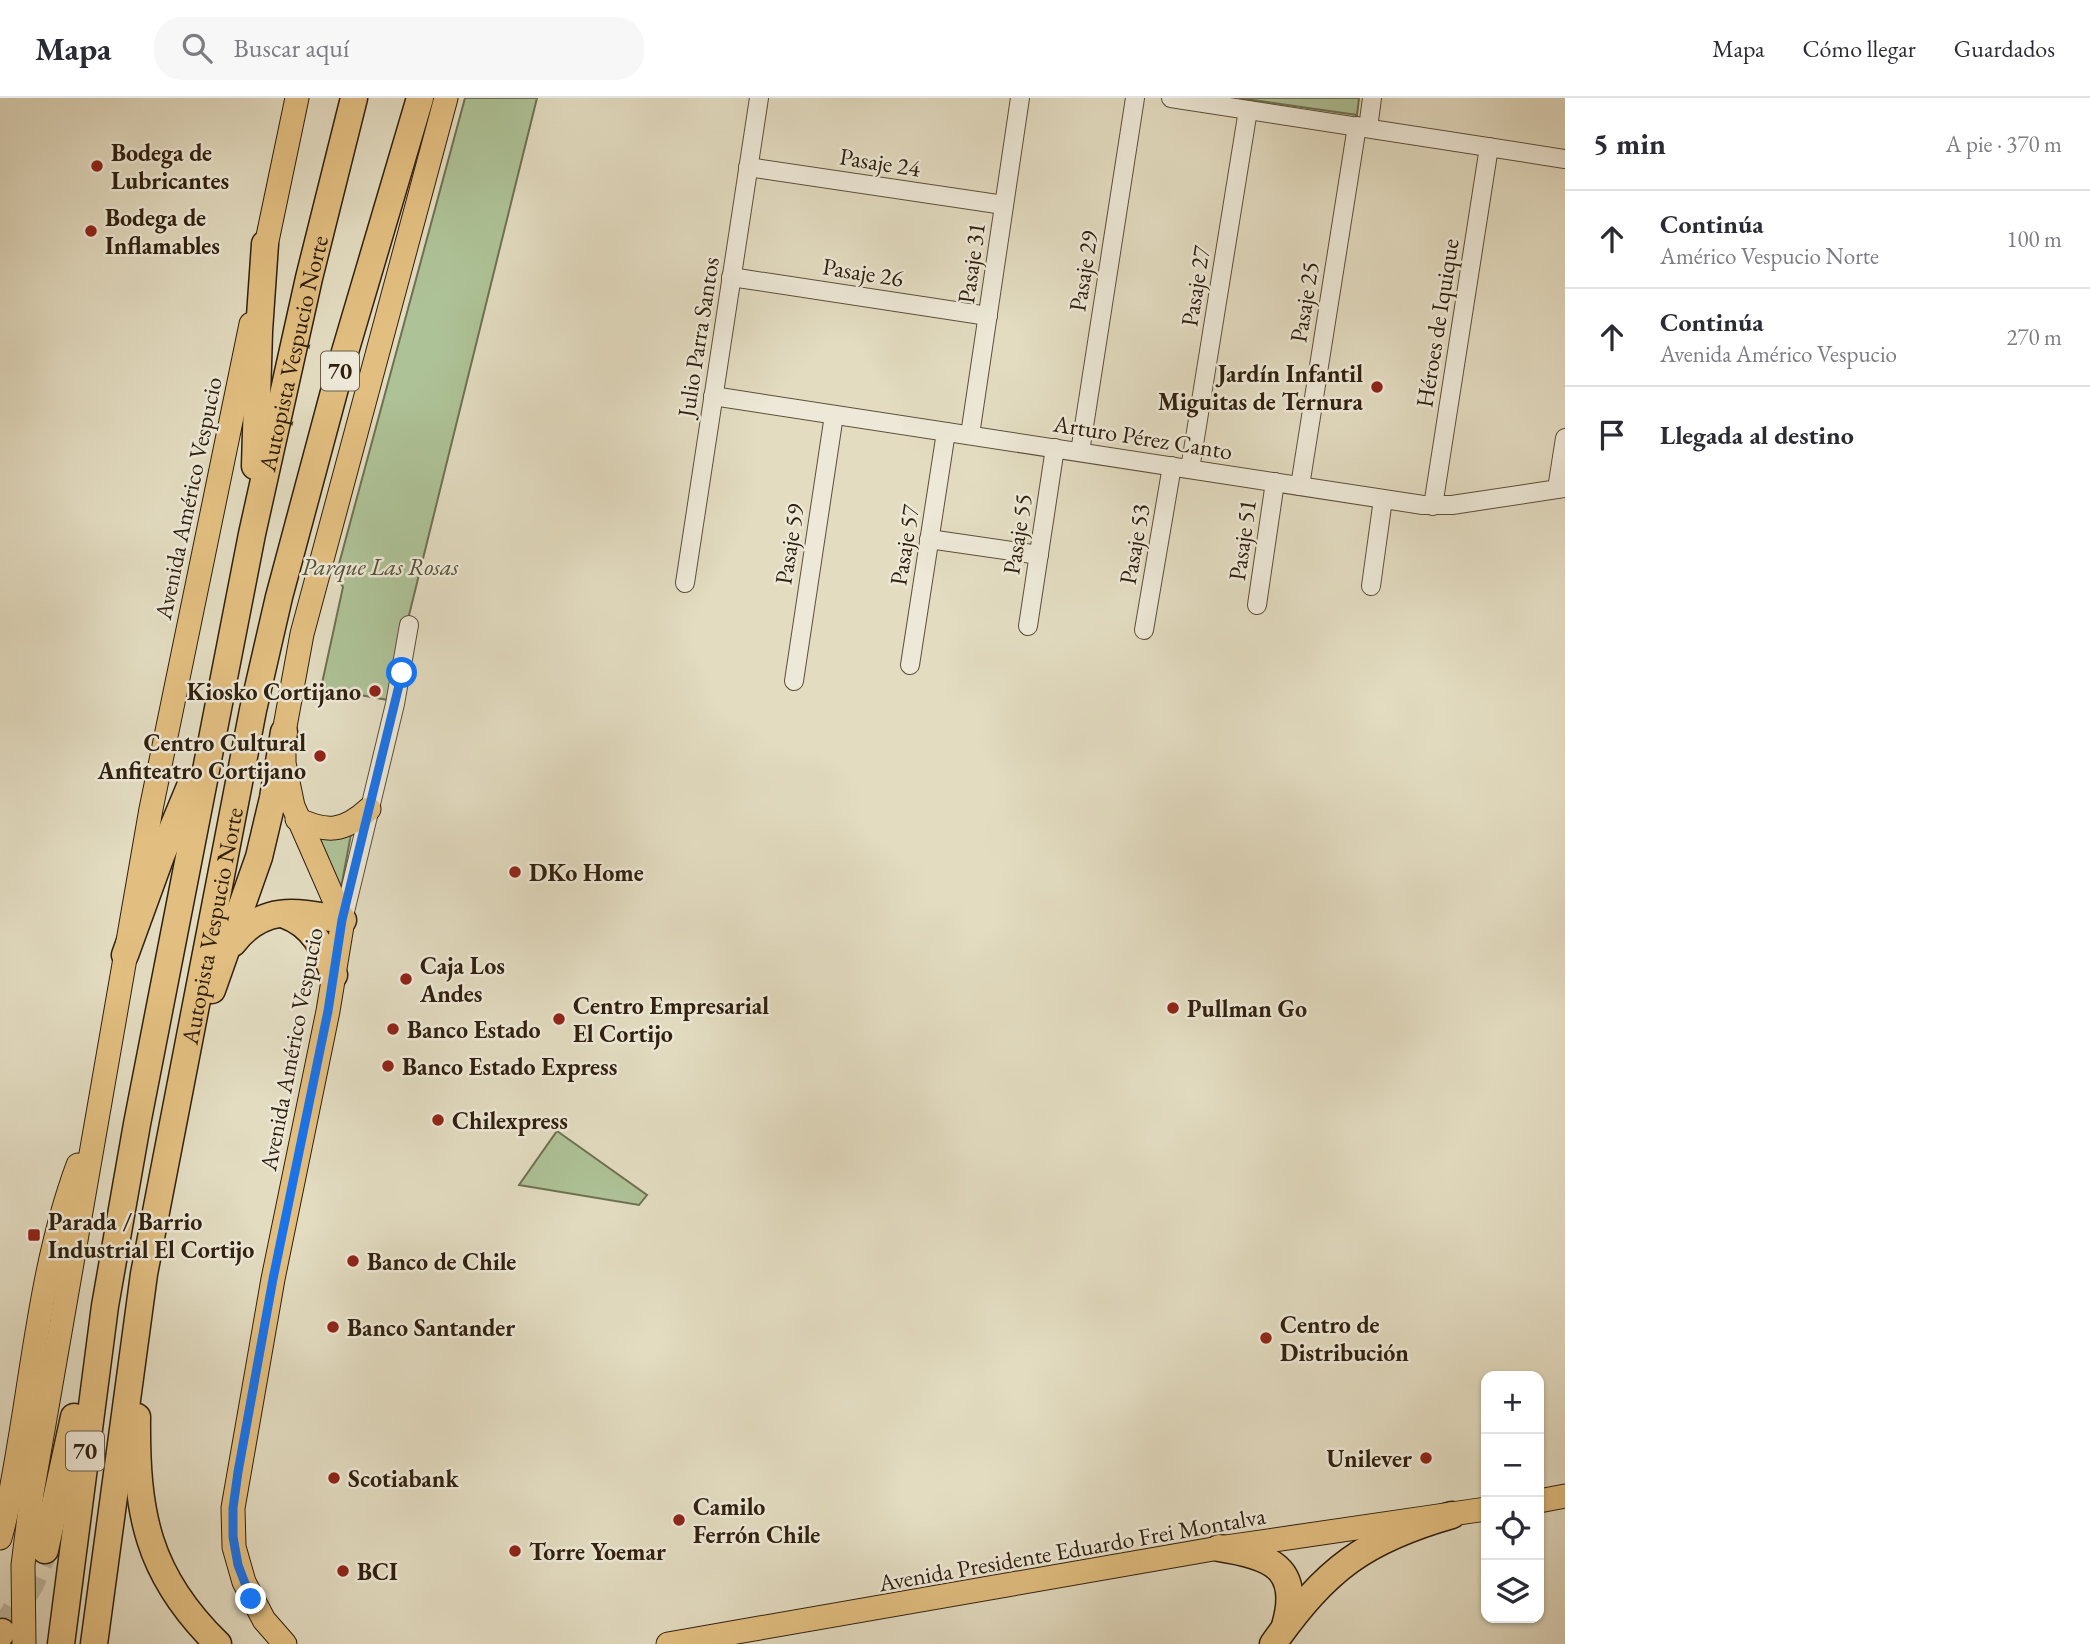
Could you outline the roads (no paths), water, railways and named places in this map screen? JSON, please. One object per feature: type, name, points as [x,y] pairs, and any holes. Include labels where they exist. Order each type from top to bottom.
[{"type":"highway","name":"Autopista Vespucio Norte","points":[[61,1644],[112,1259],[252,534],[309,278],[354,98]]},
{"type":"highway","name":"Autopista Vespucio Norte","points":[[94,1644],[144,1274],[237,789],[279,597],[342,362],[420,98]]},
{"type":"highway","points":[[252,534],[265,244]]},
{"type":"highway","points":[[180,1088],[259,857],[273,798],[284,732]]},
{"type":"highway","points":[[125,954],[161,856],[212,734]]},
{"type":"highway","points":[[227,950],[255,921],[280,914],[342,920]]},
{"type":"highway","points":[[280,914],[296,920],[311,931],[326,954],[334,975]]},
{"type":"highway","points":[[45,1550],[91,1336],[112,1259]]},
{"type":"highway","points":[[144,1274],[137,1449],[143,1517],[158,1564],[171,1588],[197,1623],[218,1644]]},
{"type":"highway","points":[[1278,1636],[1321,1584],[1353,1556],[1396,1533],[1452,1515]]},
{"type":"highway","points":[[1219,1548],[1255,1555],[1279,1569],[1291,1593],[1289,1610],[1278,1636]]},
{"type":"main road","name":"Avenida Américo Vespucio","points":[[9,1637],[160,759],[297,98]]},
{"type":"main road","name":"Avenida Américo Vespucio","points":[[285,1644],[264,1620],[244,1582],[234,1547],[233,1508],[273,1279],[334,975],[342,920],[297,819],[287,779],[284,732],[302,634],[446,98]]},
{"type":"main road","points":[[297,819],[318,828],[336,828],[358,818],[369,809]]},
{"type":"main road","name":"Avenida Américo Vespucio","points":[[0,1538],[52,1247],[60,1214],[97,1117]]},
{"type":"main road","points":[[1544,1499],[1565,1496]]},
{"type":"main road","name":"Avenida Presidente Eduardo Frei Montalva","points":[[668,1644],[1219,1548],[1481,1510]]},
{"type":"street","name":"Julio Parra Santos","points":[[685,583],[759,98]]},
{"type":"street","name":"Pasaje 31","points":[[970,435],[1020,98]]},
{"type":"street","name":"Pasaje 29","points":[[1080,452],[1135,98]]},
{"type":"street","points":[[1171,98],[1565,159]]},
{"type":"street","points":[[1362,127],[1372,98]]},
{"type":"street","name":"Pasaje 27","points":[[1181,468],[1248,110]]},
{"type":"street","name":"Pasaje 25","points":[[1300,486],[1362,127]]},
{"type":"street","name":"Héroes de Iquique","points":[[1433,506],[1489,147]]},
{"type":"street","name":"Pasaje 24","points":[[748,167],[1004,205]]},
{"type":"street","name":"Pasaje 26","points":[[731,277],[988,316]]},
{"type":"street","name":"Arturo Pérez Canto","points":[[713,396],[1433,506],[1561,489]]},
{"type":"street","name":"Pasaje 59","points":[[794,681],[834,415]]},
{"type":"street","name":"Pasaje 57","points":[[910,665],[946,432]]},
{"type":"street","points":[[1561,489],[1565,438]]},
{"type":"street","name":"Pasaje 55","points":[[1028,626],[1055,449]]},
{"type":"street","name":"Pasaje 53","points":[[1144,630],[1181,468]]},
{"type":"street","name":"Pasaje 51","points":[[1257,605],[1275,482]]},
{"type":"street","points":[[1371,586],[1383,499]]},
{"type":"street","points":[[929,539],[1039,555]]},
{"type":"street","points":[[342,920],[397,693],[409,625]]},
{"type":"tunnel","points":[[2,1632],[31,1584],[45,1550]]},
{"type":"place","name":"Bodega de Lubricantes","points":[[97,166]]},
{"type":"place","name":"Bodega de Inflamables","points":[[91,231]]},
{"type":"place","name":"Jardín Infantil Miguitas de Ternura","points":[[1377,387]]},
{"type":"place","name":"Kiosko Cortijano","points":[[375,691]]},
{"type":"place","name":"Centro Cultural Anfiteatro Cortijano","points":[[320,756]]},
{"type":"place","name":"DKo Home","points":[[515,872]]},
{"type":"place","name":"Caja Los Andes","points":[[406,979]]},
{"type":"place","name":"Pullman Go","points":[[1173,1008]]},
{"type":"place","name":"Centro Empresarial El Cortijo","points":[[559,1019]]},
{"type":"place","name":"Banco Estado","points":[[393,1029]]},
{"type":"place","name":"Banco Estado Express","points":[[388,1066]]},
{"type":"place","name":"Chilexpress","points":[[438,1120]]},
{"type":"place","name":"Parada / Barrio Industrial El Cortijo","points":[[34,1235]]},
{"type":"place","name":"Banco de Chile","points":[[353,1261]]},
{"type":"place","name":"Banco Santander","points":[[333,1327]]},
{"type":"place","name":"Centro de Distribución","points":[[1266,1338]]},
{"type":"place","name":"Unilever","points":[[1426,1458]]},
{"type":"place","name":"Scotiabank","points":[[334,1478]]},
{"type":"place","name":"Camilo Ferrón Chile","points":[[679,1520]]},
{"type":"place","name":"Torre Yoemar","points":[[515,1551]]},
{"type":"place","name":"BCI","points":[[343,1571]]},
{"type":"park label","name":"Parque Las Rosas","points":[[380,566]]}]
